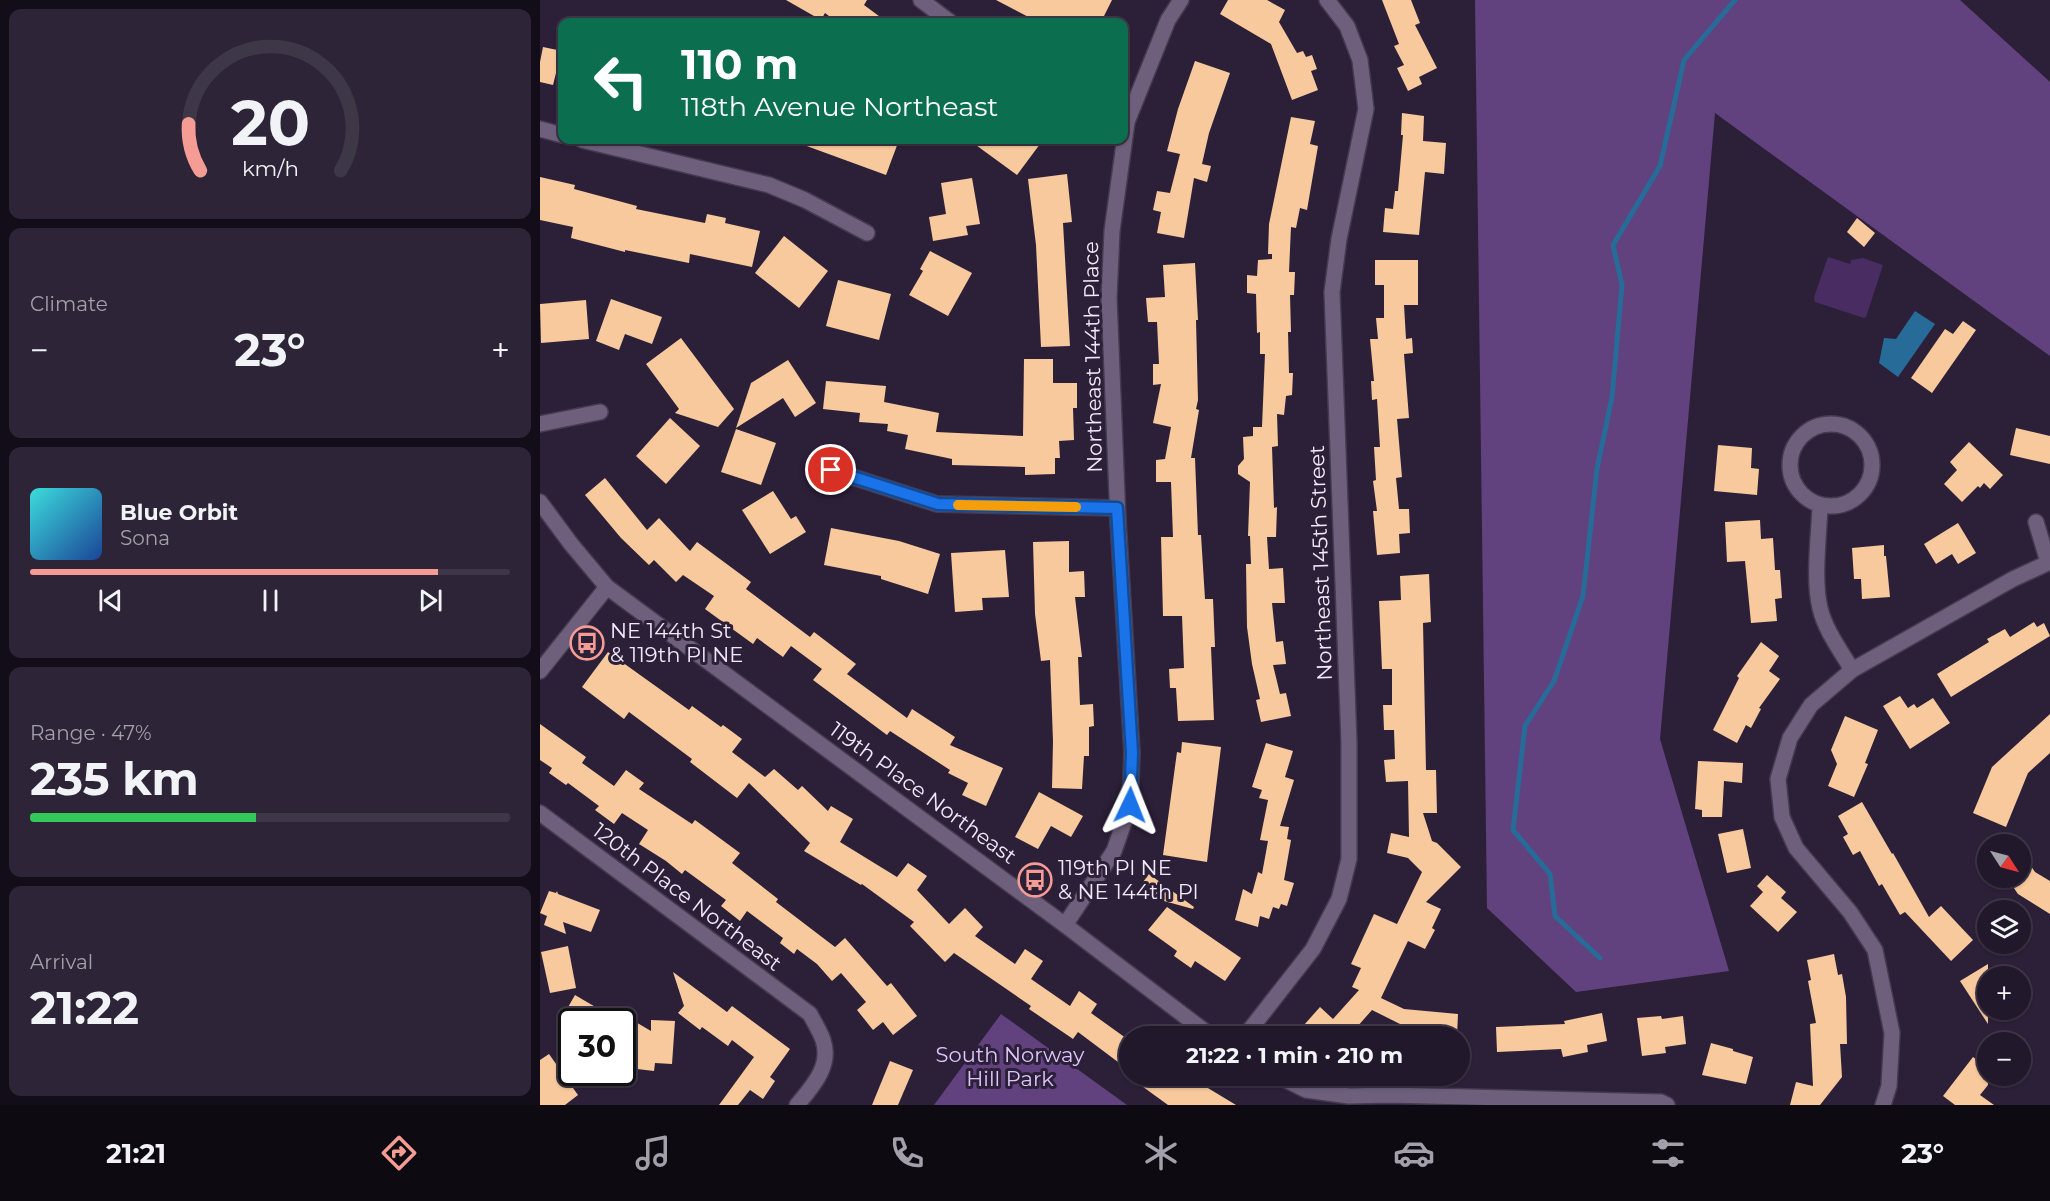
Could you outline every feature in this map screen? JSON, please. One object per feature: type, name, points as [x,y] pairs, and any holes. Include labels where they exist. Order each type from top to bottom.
[{"type":"street","points":[[921,0],[945,18]]},
{"type":"street","name":"Northeast 144th Place","points":[[1128,115],[1168,20],[1181,0]]},
{"type":"street","name":"Northeast 145th Street","points":[[1253,1026],[1313,949],[1339,899],[1348,858],[1349,742],[1332,292],[1339,239],[1366,109],[1360,60],[1347,26],[1328,0]]},
{"type":"street","points":[[540,129],[558,134]]},
{"type":"street","points":[[599,144],[769,184],[867,233]]},
{"type":"street","name":"Northeast 144th Place","points":[[1065,925],[1114,851],[1130,805],[1132,753],[1117,508],[1109,298],[1112,231],[1122,144]]},
{"type":"street","points":[[540,424],[600,412]]},
{"type":"street","points":[[1832,423],[1852,429],[1866,442],[1873,461],[1870,478],[1858,497],[1840,506],[1820,506],[1803,496],[1793,481],[1790,459],[1796,444],[1813,428],[1832,423]]},
{"type":"street","points":[[831,470],[938,504],[1117,508]]},
{"type":"street","name":"119th Place Northeast","points":[[540,502],[571,544],[607,586],[1198,1026]]},
{"type":"street","points":[[1820,506],[1818,585],[1820,609],[1852,670]]},
{"type":"street","points":[[1883,1105],[1889,1086],[1892,1033],[1875,950],[1851,912],[1796,848],[1782,817],[1778,779],[1790,738],[1811,705],[1852,670],[2013,579],[2049,562],[2036,522]]},
{"type":"street","points":[[540,671],[607,586]]},
{"type":"street","name":"120th Place Northeast","points":[[540,813],[810,1014],[824,1041],[825,1058],[818,1080],[797,1105]]},
{"type":"street","points":[[1298,1086],[1306,1090],[1349,1096],[1661,1102],[1667,1105]]},
{"type":"shaded area","points":[[1828,257],[1850,264],[1851,260],[1863,258],[1883,265],[1866,317],[1815,302],[1814,297]]},
{"type":"green space","points":[[1475,0],[1960,0],[2050,82],[2050,356],[1715,113],[1660,739],[1729,971],[1576,992],[1487,908]]},
{"type":"green space","name":"South Norway Hill Park","points":[[1001,1014],[1127,1105],[934,1105]]},
{"type":"water","points":[[1915,311],[1935,324],[1898,377],[1879,363],[1884,338],[1896,339]]},
{"type":"building","points":[[786,0],[867,0],[864,5],[882,18],[832,18],[825,13],[822,18],[818,18]]},
{"type":"building","points":[[996,0],[1112,0],[1103,18],[1030,18]]},
{"type":"building","points":[[1228,0],[1267,0],[1285,10],[1279,22],[1297,53],[1303,51],[1306,57],[1312,55],[1317,69],[1311,71],[1318,90],[1292,100],[1271,44],[1220,14]]},
{"type":"building","points":[[1382,0],[1411,0],[1420,23],[1415,25],[1437,68],[1419,77],[1422,84],[1408,91],[1397,68],[1404,65],[1394,46],[1399,44]]},
{"type":"building","points":[[543,47],[558,50],[558,74],[556,73],[553,85],[540,82]]},
{"type":"building","points":[[1195,61],[1230,73],[1209,133],[1202,164],[1211,166],[1207,182],[1194,178],[1184,238],[1157,233],[1161,212],[1153,210],[1157,191],[1170,193],[1180,154],[1167,151],[1178,109]]},
{"type":"building","points":[[1402,113],[1424,116],[1423,141],[1446,143],[1444,174],[1425,172],[1419,235],[1383,232],[1385,208],[1393,209],[1395,191],[1398,191],[1403,135],[1401,135]]},
{"type":"building","points":[[1291,117],[1315,121],[1310,144],[1318,146],[1307,210],[1300,208],[1296,228],[1291,227],[1289,272],[1295,272],[1294,295],[1290,295],[1291,332],[1288,332],[1289,373],[1293,373],[1292,395],[1286,396],[1284,415],[1277,414],[1278,446],[1272,447],[1274,508],[1277,507],[1276,537],[1267,537],[1269,569],[1283,568],[1285,603],[1272,603],[1276,642],[1283,641],[1286,664],[1273,665],[1280,694],[1286,693],[1291,716],[1261,722],[1256,700],[1260,699],[1247,627],[1246,564],[1251,564],[1250,536],[1248,536],[1250,482],[1238,474],[1238,466],[1244,459],[1243,437],[1253,436],[1253,427],[1262,427],[1265,354],[1260,354],[1256,294],[1247,293],[1247,275],[1257,276],[1258,260],[1272,259],[1272,254],[1268,254],[1269,224]]},
{"type":"building","points":[[801,144],[898,144],[886,175]]},
{"type":"building","points":[[974,144],[1040,144],[1017,175]]},
{"type":"building","points":[[1067,174],[1072,222],[1063,223],[1070,346],[1041,347],[1036,245],[1028,179]]},
{"type":"building","points":[[540,177],[575,185],[574,189],[637,206],[636,209],[705,223],[707,214],[726,218],[725,223],[760,231],[752,267],[690,254],[689,263],[625,250],[625,252],[571,238],[573,227],[540,220]]},
{"type":"building","points":[[972,178],[980,224],[966,226],[968,235],[933,241],[929,217],[946,214],[941,183]]},
{"type":"building","points":[[1857,218],[1875,233],[1864,247],[1847,232]]},
{"type":"building","points":[[784,236],[828,271],[799,308],[755,273]]},
{"type":"building","points":[[930,251],[972,273],[948,316],[909,295],[923,271],[920,269]]},
{"type":"building","points":[[1375,260],[1418,260],[1418,305],[1404,305],[1406,339],[1412,338],[1413,353],[1404,354],[1409,418],[1397,419],[1402,477],[1396,478],[1399,509],[1409,509],[1410,533],[1399,534],[1400,553],[1377,555],[1373,511],[1377,511],[1373,481],[1376,480],[1374,447],[1380,447],[1377,399],[1372,400],[1371,381],[1374,381],[1370,339],[1378,339],[1376,318],[1384,318],[1384,285],[1375,285]]},
{"type":"building","points":[[1195,263],[1198,320],[1196,320],[1198,400],[1196,409],[1199,410],[1191,458],[1195,458],[1198,535],[1201,535],[1205,599],[1213,599],[1215,647],[1211,647],[1214,720],[1178,721],[1176,688],[1170,688],[1169,669],[1184,668],[1182,616],[1163,616],[1161,537],[1173,537],[1171,482],[1156,482],[1156,460],[1165,459],[1171,427],[1153,423],[1161,384],[1153,385],[1153,364],[1159,364],[1157,322],[1148,322],[1146,298],[1165,297],[1163,265]]},
{"type":"building","points":[[838,280],[891,294],[879,340],[826,326]]},
{"type":"building","points":[[611,299],[662,317],[652,344],[625,334],[619,350],[596,341]]},
{"type":"building","points":[[586,300],[589,339],[541,343],[540,304]]},
{"type":"building","points":[[1963,321],[1976,330],[1932,393],[1911,378],[1945,329],[1953,334]]},
{"type":"building","points":[[681,338],[734,409],[718,427],[675,413],[679,409],[646,364]]},
{"type":"building","points":[[1024,359],[1053,359],[1053,383],[1077,383],[1077,408],[1073,408],[1074,440],[1059,441],[1060,458],[1055,458],[1055,474],[1025,475],[1025,467],[952,465],[952,459],[905,449],[908,435],[887,431],[888,424],[859,422],[860,413],[823,409],[826,381],[886,386],[884,402],[939,413],[936,432],[1023,436]]},
{"type":"building","points":[[788,360],[816,403],[795,417],[783,398],[736,428],[751,383]]},
{"type":"building","points":[[670,418],[700,446],[666,484],[636,456]]},
{"type":"building","points":[[2016,428],[2050,436],[2050,464],[2010,455]]},
{"type":"building","points":[[736,429],[776,443],[761,485],[721,472]]},
{"type":"building","points":[[1969,442],[2003,475],[1990,489],[1984,483],[1980,488],[1978,486],[1962,502],[1944,484],[1957,470],[1950,462]]},
{"type":"building","points":[[1718,445],[1752,448],[1751,468],[1759,469],[1757,495],[1714,491]]},
{"type":"building","points":[[605,478],[647,530],[659,518],[690,551],[697,542],[751,582],[746,589],[810,637],[814,632],[856,664],[847,674],[907,718],[912,709],[955,737],[950,745],[1003,768],[986,806],[962,795],[968,783],[948,773],[950,770],[890,731],[887,735],[813,680],[822,669],[791,646],[783,657],[757,638],[753,644],[705,609],[714,596],[683,575],[676,582],[654,560],[649,565],[621,538],[585,495]]},
{"type":"building","points":[[773,491],[791,519],[796,516],[806,532],[770,554],[742,510]]},
{"type":"building","points":[[1760,520],[1761,539],[1773,538],[1775,570],[1780,570],[1782,598],[1775,599],[1777,621],[1751,623],[1745,561],[1727,562],[1725,522]]},
{"type":"building","points":[[1958,523],[1976,553],[1958,564],[1952,554],[1936,564],[1924,544]]},
{"type":"building","points":[[831,528],[899,541],[940,554],[928,594],[881,579],[881,576],[824,565]]},
{"type":"building","points":[[1069,541],[1069,572],[1084,571],[1085,597],[1075,597],[1082,657],[1078,657],[1080,705],[1093,704],[1094,726],[1089,727],[1089,756],[1084,756],[1082,789],[1052,788],[1050,660],[1041,661],[1035,614],[1033,542]]},
{"type":"building","points":[[1884,545],[1890,597],[1862,599],[1861,579],[1854,579],[1852,548]]},
{"type":"building","points":[[1005,550],[1009,597],[982,598],[983,610],[955,612],[951,553]]},
{"type":"building","points":[[1429,574],[1431,622],[1423,623],[1426,770],[1436,770],[1437,813],[1423,813],[1432,841],[1437,843],[1461,867],[1426,902],[1441,909],[1432,928],[1435,930],[1425,949],[1408,941],[1381,998],[1404,1009],[1458,1014],[1457,1026],[1402,1026],[1372,1010],[1358,1026],[1305,1026],[1320,1007],[1333,1019],[1359,990],[1352,987],[1361,968],[1351,964],[1374,914],[1397,924],[1422,872],[1408,858],[1387,853],[1391,833],[1409,837],[1408,781],[1386,782],[1384,760],[1395,759],[1394,730],[1384,730],[1383,705],[1392,705],[1392,669],[1382,669],[1379,601],[1401,600],[1400,576]]},
{"type":"building","points":[[2034,622],[2037,627],[2044,623],[2050,636],[1951,697],[1937,674],[1989,642],[1987,639],[2005,629],[2010,637]]},
{"type":"building","points":[[1761,642],[1779,656],[1769,671],[1780,679],[1759,708],[1761,709],[1751,728],[1746,725],[1737,743],[1713,730],[1739,678],[1737,676]]},
{"type":"building","points":[[608,652],[689,710],[692,706],[721,727],[723,725],[742,739],[732,752],[765,777],[774,769],[798,790],[802,786],[828,811],[831,806],[853,819],[840,842],[897,877],[908,863],[927,876],[917,890],[949,924],[965,908],[983,927],[975,936],[1015,964],[1025,949],[1043,961],[1031,979],[1070,1006],[1079,991],[1097,1004],[1091,1013],[1119,1033],[1119,1063],[1078,1032],[1073,1039],[1029,1009],[1031,1006],[954,953],[945,962],[910,926],[914,922],[862,884],[804,851],[810,843],[749,783],[737,798],[690,762],[692,759],[629,712],[624,719],[582,687]]},
{"type":"building","points":[[1900,696],[1908,708],[1914,704],[1917,708],[1933,698],[1950,723],[1910,749],[1883,706]]},
{"type":"building","points":[[2050,714],[2050,753],[2028,773],[2006,827],[1973,813],[1992,767]]},
{"type":"building","points":[[1845,716],[1878,730],[1865,763],[1868,764],[1854,797],[1828,786],[1837,764],[1831,750]]},
{"type":"building","points":[[540,724],[586,757],[582,763],[614,786],[626,770],[644,783],[639,789],[692,824],[695,820],[740,853],[732,863],[778,899],[776,902],[835,947],[845,938],[887,986],[891,983],[917,1016],[893,1035],[883,1022],[873,1030],[857,1010],[866,1002],[841,973],[832,981],[817,964],[797,949],[794,954],[780,943],[783,938],[747,911],[740,921],[721,906],[726,900],[685,870],[682,874],[639,844],[648,830],[622,813],[614,824],[595,810],[599,806],[568,783],[566,785],[549,773],[552,768],[540,760]]},
{"type":"building","points":[[1182,742],[1221,747],[1207,862],[1163,855],[1177,752],[1181,753]]},
{"type":"building","points":[[1266,743],[1293,751],[1285,777],[1294,780],[1280,826],[1289,827],[1287,839],[1291,840],[1284,880],[1294,883],[1287,906],[1281,904],[1279,909],[1273,907],[1269,919],[1260,916],[1258,927],[1235,920],[1243,889],[1252,894],[1258,872],[1262,874],[1268,841],[1260,840],[1268,800],[1259,798],[1262,790],[1252,787]]},
{"type":"building","points":[[1698,761],[1743,763],[1742,783],[1724,781],[1722,817],[1702,817],[1702,810],[1695,809]]},
{"type":"building","points":[[1039,792],[1083,816],[1071,837],[1051,826],[1038,849],[1015,837]]},
{"type":"building","points":[[1862,802],[1929,917],[1941,906],[1973,940],[1951,961],[1905,912],[1900,915],[1882,884],[1879,886],[1860,851],[1853,855],[1843,837],[1848,834],[1838,816]]},
{"type":"building","points":[[1743,829],[1751,868],[1727,873],[1718,834]]},
{"type":"building","points":[[2031,866],[2035,872],[2050,881],[2050,914],[2031,900],[2018,894],[2014,888],[2031,888]]},
{"type":"building","points":[[1149,874],[1194,907],[1193,909],[1135,893]]},
{"type":"building","points":[[1767,875],[1786,892],[1781,898],[1797,912],[1778,932],[1750,906],[1763,892],[1757,886]]},
{"type":"building","points":[[549,891],[556,893],[557,891],[558,894],[600,910],[591,932],[563,922],[566,934],[544,925],[547,916],[540,913]]},
{"type":"building","points":[[1167,907],[1241,958],[1225,981],[1195,961],[1191,968],[1174,956],[1177,951],[1148,930]]},
{"type":"building","points":[[568,946],[576,988],[550,993],[541,952]]},
{"type":"building","points":[[1834,954],[1838,975],[1842,974],[1846,997],[1847,1044],[1840,1044],[1842,1077],[1820,1105],[1790,1105],[1796,1082],[1813,1086],[1810,1024],[1816,1023],[1808,981],[1811,980],[1807,960]]},
{"type":"building","points":[[1977,971],[1977,1007],[1960,981]]},
{"type":"building","points":[[673,972],[727,1012],[732,1006],[790,1049],[770,1077],[775,1081],[763,1099],[750,1090],[738,1105],[719,1105],[754,1057],[732,1040],[728,1046],[702,1027],[700,1030],[678,1013],[684,1006]]},
{"type":"building","points":[[575,995],[597,1008],[568,1008]]},
{"type":"building","points":[[1602,1013],[1607,1041],[1587,1045],[1588,1052],[1563,1057],[1561,1049],[1497,1052],[1496,1027],[1565,1024],[1564,1021]]},
{"type":"building","points":[[1661,1016],[1662,1019],[1683,1016],[1686,1044],[1665,1047],[1666,1053],[1642,1056],[1637,1018]]},
{"type":"building","points":[[651,1020],[675,1021],[672,1064],[655,1063],[654,1071],[637,1069],[636,1022],[651,1031]]},
{"type":"building","points":[[1711,1043],[1753,1057],[1746,1084],[1702,1075]]},
{"type":"building","points":[[549,1054],[558,1067],[558,1086],[572,1086],[578,1095],[565,1105],[540,1105],[540,1060]]},
{"type":"building","points":[[1973,1057],[1977,1060],[1977,1086],[1987,1086],[1980,1095],[1994,1105],[1955,1105],[1943,1096]]},
{"type":"building","points":[[890,1061],[913,1070],[898,1105],[872,1105]]},
{"type":"building","points":[[1142,1086],[1205,1086],[1236,1105],[1168,1105]]},
{"type":"waterway","points":[[1600,958],[1555,916],[1550,874],[1513,830],[1525,726],[1554,681],[1583,596],[1597,469],[1612,397],[1622,285],[1613,245],[1660,166],[1684,60],[1735,0]]},
{"type":"slow traffic","points":[[958,505],[1076,507]]},
{"type":"place","name":"NE 144th St & 119th Pl NE","points":[[587,643]]},
{"type":"place","name":"119th Pl NE & NE 144th Pl","points":[[1035,880]]},
{"type":"route","points":[[831,470],[938,504],[1117,508],[1132,753],[1130,805]]}]
